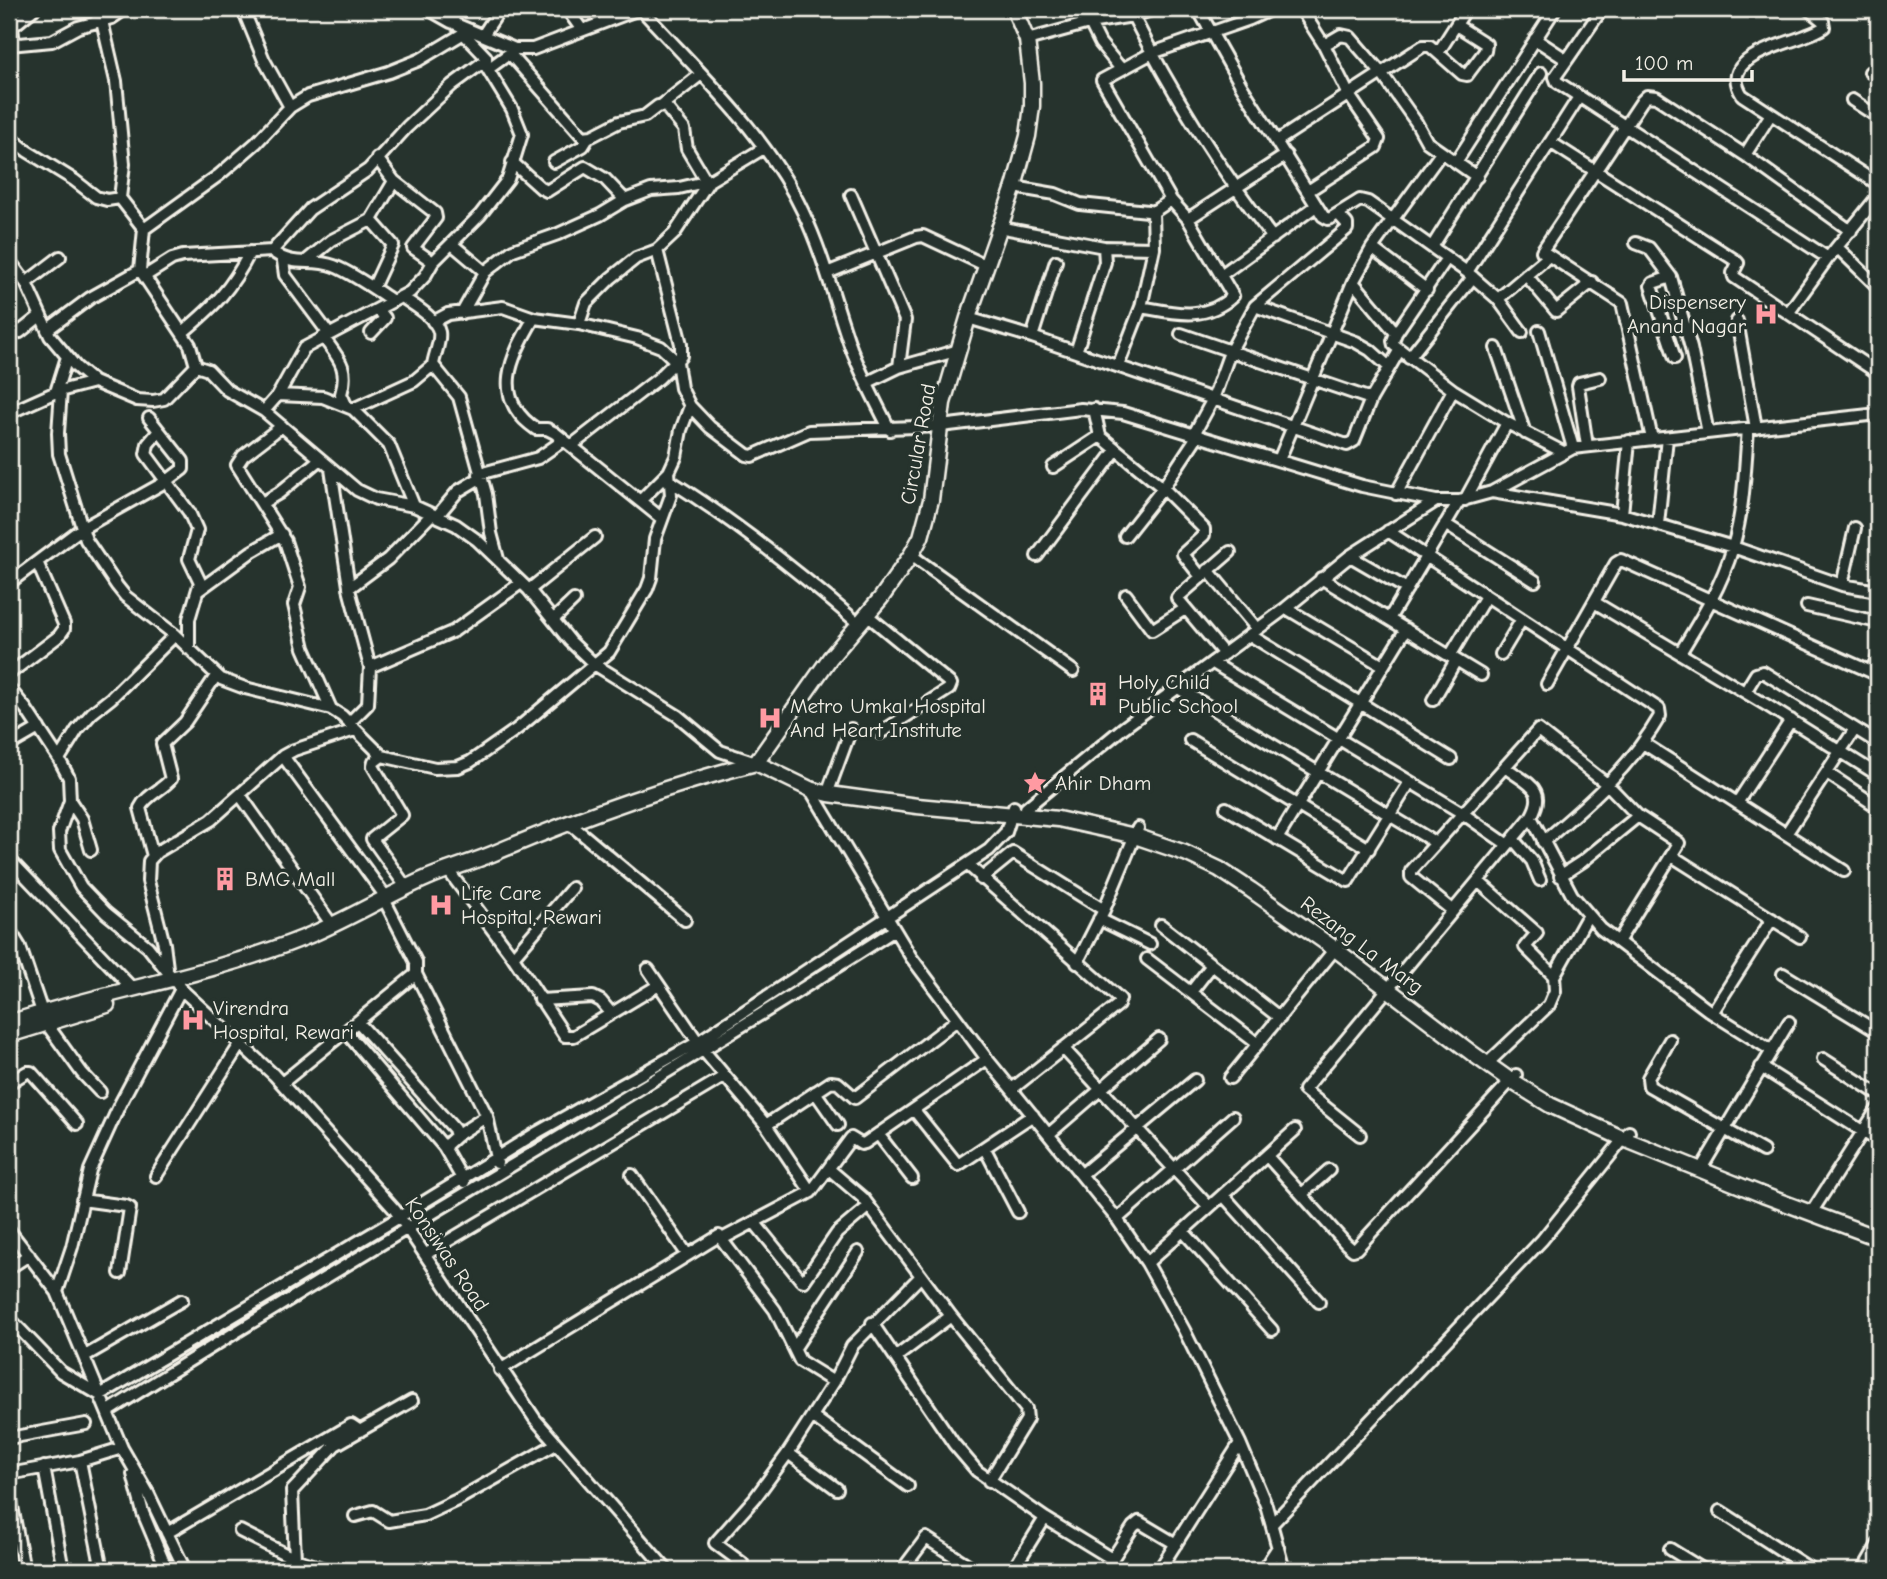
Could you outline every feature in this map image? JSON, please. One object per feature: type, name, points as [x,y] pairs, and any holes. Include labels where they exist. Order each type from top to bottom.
[{"type":"main road","name":"Circular Road","points":[[756,763],[830,658],[911,555],[920,537],[931,500],[943,403],[968,318],[1014,187],[1028,136],[1032,106],[1027,40],[1014,9]]},
{"type":"main road","name":"Rezang La Marg","points":[[756,763],[810,789],[867,801],[1045,808],[1184,843],[1225,864],[1513,1078],[1627,1136],[1813,1209],[1878,1238]]},
{"type":"main road","points":[[9,1035],[44,1017],[132,988],[175,981],[275,949],[569,823],[701,778],[756,763]]},
{"type":"main road","name":"Rezang La Marg","points":[[791,780],[949,805]]},
{"type":"main road","points":[[9,1023],[44,1017],[301,947],[386,901],[406,887],[453,871]]},
{"type":"main road","name":"Rezang La Marg","points":[[1389,987],[1492,1059],[1513,1078]]},
{"type":"main road","name":"Rezang La Marg","points":[[1813,1209],[1878,1229]]},
{"type":"street","points":[[34,9],[12,27],[12,44],[52,41],[78,27],[102,22],[125,9]]},
{"type":"street","points":[[92,9],[102,22],[116,81],[124,164],[120,198],[144,229],[143,273],[190,345],[196,366]]},
{"type":"street","points":[[264,411],[278,395],[304,348],[397,298],[425,276],[433,262],[453,245],[508,179],[522,134],[512,109],[486,66],[486,57],[467,32],[428,9]]},
{"type":"street","points":[[452,22],[459,9]]},
{"type":"street","points":[[483,35],[500,9]]},
{"type":"street","points":[[567,9],[582,30]]},
{"type":"street","points":[[272,251],[310,209],[368,170],[452,85],[512,52],[543,47],[640,9],[764,148],[802,210],[827,273],[852,349],[890,429]]},
{"type":"street","points":[[1083,9],[1089,23],[1121,69]]},
{"type":"street","points":[[1027,40],[1155,9]]},
{"type":"street","points":[[1198,9],[1242,88],[1278,141],[1316,206],[1328,219],[1360,200],[1368,202],[1470,275],[1498,299],[1522,331]]},
{"type":"street","points":[[1141,307],[1185,314],[1211,310],[1233,296],[1188,219],[1171,200],[1102,84],[1104,78],[1152,53],[1272,9]]},
{"type":"street","points":[[1301,9],[1324,45],[1349,95],[1377,135],[1379,143],[1308,191]]},
{"type":"street","points":[[1438,53],[1466,9]]},
{"type":"street","points":[[1456,162],[1555,9]]},
{"type":"street","points":[[1602,9],[1555,80],[1828,258]]},
{"type":"street","points":[[1808,9],[1823,21],[1824,27],[1807,37],[1751,56],[1742,65],[1737,76],[1737,87],[1742,95],[1878,184]]},
{"type":"street","points":[[244,10],[264,60],[290,107]]},
{"type":"street","points":[[1131,14],[1234,188],[1273,237]]},
{"type":"street","points":[[1278,141],[1423,46],[1430,47],[1465,76],[1486,47],[1484,41],[1456,24]]},
{"type":"street","points":[[144,229],[219,175],[256,143],[290,107],[308,96],[389,72],[419,60],[467,32],[483,35],[512,52],[581,136],[588,138]]},
{"type":"street","points":[[1324,45],[1346,34],[1382,74],[1427,142],[1477,177]]},
{"type":"street","points":[[1535,39],[1567,60]]},
{"type":"street","points":[[1432,247],[1542,73]]},
{"type":"street","points":[[554,162],[583,146],[588,138],[620,122],[645,116],[700,75]]},
{"type":"street","points":[[1652,439],[1622,303],[1544,253],[1542,248],[1642,101],[1647,96],[1657,97],[1745,155],[1851,231]]},
{"type":"street","points":[[1409,358],[1470,275],[1579,97]]},
{"type":"street","points":[[1852,100],[1878,117]]},
{"type":"street","points":[[662,105],[681,124],[687,149],[708,181]]},
{"type":"street","points":[[1745,155],[1771,114]]},
{"type":"street","points":[[9,136],[96,197],[107,200],[120,198]]},
{"type":"street","points":[[1550,142],[1735,260],[1738,263],[1734,276],[1878,373]]},
{"type":"street","points":[[462,313],[485,272],[513,250],[585,222],[625,200],[651,190],[679,188],[708,181],[764,148]]},
{"type":"street","points":[[1279,460],[1353,282],[1372,248],[1441,153]]},
{"type":"street","points":[[1188,219],[1286,155]]},
{"type":"street","points":[[377,158],[394,181],[435,213],[436,218],[412,248],[433,262]]},
{"type":"street","points":[[512,162],[547,191],[585,167],[605,179],[625,200]]},
{"type":"street","points":[[305,262],[332,240],[371,220],[394,181]]},
{"type":"street","points":[[579,324],[586,303],[611,278],[636,258],[657,250],[674,234],[708,181]]},
{"type":"street","points":[[1014,187],[1055,194],[1080,204],[1153,212],[1171,200]]},
{"type":"street","points":[[852,195],[905,320],[899,367]]},
{"type":"street","points":[[1789,312],[1828,258],[1877,199]]},
{"type":"street","points":[[1221,275],[1316,206]]},
{"type":"street","points":[[1118,366],[1141,307],[1154,248],[1153,212]]},
{"type":"street","points":[[1125,536],[1163,488],[1196,435],[1230,352],[1255,306],[1347,229],[1347,224],[1338,214]]},
{"type":"street","points":[[371,220],[394,245],[373,288]]},
{"type":"street","points":[[998,227],[1104,247],[1154,248]]},
{"type":"street","points":[[827,273],[923,236],[987,266]]},
{"type":"street","points":[[1636,243],[1648,248],[1671,277],[1691,348],[1708,433]]},
{"type":"street","points":[[453,245],[485,272]]},
{"type":"street","points":[[1076,352],[1105,262],[1104,247]]},
{"type":"street","points":[[1837,247],[1878,287]]},
{"type":"street","points":[[1372,248],[1427,290]]},
{"type":"street","points":[[349,588],[388,559],[458,491],[479,476],[538,458],[568,443],[677,362],[681,356],[681,344],[657,250]]},
{"type":"street","points":[[47,330],[90,298],[172,259],[183,256],[272,251],[283,261],[285,275],[326,336],[343,369],[346,380],[341,394],[349,407],[389,445],[414,506]]},
{"type":"street","points":[[181,332],[216,304],[236,279],[250,252]]},
{"type":"street","points":[[1498,299],[1549,256]]},
{"type":"street","points":[[26,283],[60,257]]},
{"type":"street","points":[[1447,258],[1396,333],[1393,341],[1399,351],[1453,390],[1507,423],[1568,450]]},
{"type":"street","points":[[9,260],[26,283],[47,330],[67,357],[94,382],[130,397],[147,401],[164,399]]},
{"type":"street","points":[[278,395],[323,397],[349,407],[414,381],[433,365],[439,332],[433,322],[397,298],[336,267],[324,263],[283,261]]},
{"type":"street","points":[[1032,337],[1056,261]]},
{"type":"street","points":[[1527,275],[1556,311],[1592,282]]},
{"type":"street","points":[[1671,277],[1651,286],[1675,358]]},
{"type":"street","points":[[1353,282],[1396,333]]},
{"type":"street","points":[[1255,306],[1363,346],[1388,366]]},
{"type":"street","points":[[433,322],[448,314],[503,307],[534,318],[579,324],[637,338],[661,347],[677,362],[681,388],[690,406],[710,427],[752,456],[809,431],[941,426],[1094,409],[1123,413],[1396,494],[1436,501],[1462,501],[1492,492],[1568,450],[1587,446],[1878,414]]},
{"type":"street","points":[[371,333],[385,318],[378,309]]},
{"type":"street","points":[[9,325],[22,332],[40,316]]},
{"type":"street","points":[[534,318],[511,363],[514,410],[536,429],[550,430],[568,443],[661,517]]},
{"type":"street","points":[[968,318],[1032,337],[1351,445],[1371,399],[1399,351]]},
{"type":"street","points":[[1680,653],[1712,602],[1733,547],[1740,513],[1752,428],[1737,321]]},
{"type":"street","points":[[1539,331],[1568,450]]},
{"type":"street","points":[[1181,334],[1371,399]]},
{"type":"street","points":[[1496,348],[1525,433]]},
{"type":"street","points":[[866,383],[899,367],[958,349]]},
{"type":"street","points":[[67,357],[59,392],[57,446],[81,529],[94,554],[117,586],[175,635],[216,676],[237,686],[331,709]]},
{"type":"street","points":[[433,365],[459,397],[473,442],[498,559]]},
{"type":"street","points":[[149,418],[196,366]]},
{"type":"street","points":[[196,366],[208,370],[227,390],[264,411],[357,490],[376,499],[414,506],[477,540],[525,586],[570,641],[594,664],[678,716],[720,751],[740,760],[756,763]]},
{"type":"street","points":[[1587,446],[1578,386],[1579,383],[1600,378]]},
{"type":"street","points":[[9,413],[59,392],[94,382]]},
{"type":"street","points":[[1396,494],[1453,390]]},
{"type":"street","points":[[9,583],[81,529],[167,481],[183,468],[184,464],[130,397]]},
{"type":"street","points":[[282,426],[237,462],[237,465],[282,534],[300,587],[294,604],[311,668],[331,709],[382,756],[435,768],[470,762],[517,729],[608,652],[651,578],[652,554],[661,517],[671,495],[671,477],[681,430],[690,406]]},
{"type":"street","points":[[1094,409],[1100,436],[1163,488],[1204,529],[1204,535],[1183,554],[1205,573],[1254,632],[1360,703],[1451,759]]},
{"type":"street","points":[[1389,619],[1507,423]]},
{"type":"street","points":[[159,431],[148,444],[146,454],[197,526],[197,535],[189,559],[199,577],[199,590],[189,619],[190,649]]},
{"type":"street","points":[[1053,467],[1100,436]]},
{"type":"street","points":[[1658,524],[1667,438]]},
{"type":"street","points":[[1622,514],[1629,441]]},
{"type":"street","points":[[1037,556],[1116,450]]},
{"type":"street","points":[[262,503],[320,459]]},
{"type":"street","points":[[57,1292],[70,1256],[90,1170],[175,981],[148,881],[148,867],[153,856],[211,820],[283,757],[352,726],[368,704],[370,667],[349,588],[331,469]]},
{"type":"street","points":[[641,500],[671,477]]},
{"type":"street","points":[[671,477],[951,684],[949,689],[880,733]]},
{"type":"street","points":[[1492,492],[1622,514],[1733,547],[1842,585],[1878,591]]},
{"type":"street","points":[[100,1395],[496,1157],[701,1047],[886,918],[968,865],[1003,837],[1018,809],[1286,608],[1350,556],[1436,501]]},
{"type":"street","points":[[1445,524],[1535,581]]},
{"type":"street","points":[[1842,585],[1854,528]]},
{"type":"street","points":[[1388,531],[1659,709],[1660,716],[1643,743],[1608,785],[1543,842]]},
{"type":"street","points":[[199,590],[251,552],[282,534]]},
{"type":"street","points":[[370,667],[453,631],[525,586],[595,537]]},
{"type":"street","points":[[1224,654],[1177,598],[1230,552]]},
{"type":"street","points":[[911,555],[1073,671]]},
{"type":"street","points":[[1350,556],[1407,589]]},
{"type":"street","points":[[1547,684],[1616,563],[1621,560],[1875,673],[1878,657]]},
{"type":"street","points":[[9,674],[59,636],[64,629],[37,562]]},
{"type":"street","points":[[1321,578],[1481,675]]},
{"type":"street","points":[[1126,595],[1152,630],[1185,609]]},
{"type":"street","points":[[1433,700],[1486,596]]},
{"type":"street","points":[[553,620],[574,600]]},
{"type":"street","points":[[1594,602],[1878,775]]},
{"type":"street","points":[[1807,606],[1878,622]]},
{"type":"street","points":[[1286,608],[1383,666]]},
{"type":"street","points":[[1502,654],[1522,619]]},
{"type":"street","points":[[1277,839],[1406,629]]},
{"type":"street","points":[[60,759],[77,730],[92,713],[175,635]]},
{"type":"street","points":[[1213,663],[1510,842],[1532,861],[1541,880]]},
{"type":"street","points":[[1745,692],[1756,674],[1763,672],[1878,743]]},
{"type":"street","points":[[153,856],[140,808],[143,802],[170,779],[162,744],[185,722],[216,676]]},
{"type":"street","points":[[1178,688],[1436,843]]},
{"type":"street","points":[[9,689],[60,759],[69,778],[70,802],[82,819],[91,850]]},
{"type":"street","points":[[1737,803],[1791,720]]},
{"type":"street","points":[[9,738],[13,743],[39,728]]},
{"type":"street","points":[[830,786],[851,729]]},
{"type":"street","points":[[1786,834],[1855,729]]},
{"type":"street","points":[[1453,911],[1410,874],[1538,730],[1608,785],[1638,816],[1679,843],[1618,942]]},
{"type":"street","points":[[1190,740],[1369,849]]},
{"type":"street","points":[[1643,743],[1844,872]]},
{"type":"street","points":[[352,851],[402,815],[373,766],[382,756]]},
{"type":"street","points":[[283,757],[386,901],[416,962],[416,974],[487,1116],[499,1173]]},
{"type":"street","points":[[1360,1135],[1304,1090],[1531,817],[1539,800],[1538,793],[1505,767]]},
{"type":"street","points":[[1827,773],[1878,807]]},
{"type":"street","points":[[1226,808],[1348,881],[1410,782]]},
{"type":"street","points":[[810,789],[893,931],[957,1020],[1082,1174],[1147,1263],[1184,1330],[1240,1443],[1272,1524],[1283,1570]]},
{"type":"street","points":[[240,795],[332,925]]},
{"type":"street","name":"Konsiwas Road","points":[[70,802],[61,826],[60,850],[70,871],[90,897],[148,947],[175,981],[282,1083],[400,1217],[518,1396],[556,1444],[667,1570]]},
{"type":"street","points":[[1560,876],[1583,861],[1638,816]]},
{"type":"street","points":[[1531,817],[1560,876],[1588,915],[1618,942],[1712,1013],[1771,1050]]},
{"type":"street","points":[[569,823],[685,920]]},
{"type":"street","points":[[1077,962],[1137,832]]},
{"type":"street","points":[[1003,837],[1013,853],[1101,914],[1150,944]]},
{"type":"street","points":[[372,839],[406,887]]},
{"type":"street","points":[[981,879],[1013,853]]},
{"type":"street","points":[[1672,856],[1800,937]]},
{"type":"street","points":[[9,859],[132,988]]},
{"type":"street","points":[[968,865],[1118,996],[1120,1002],[1012,1089]]},
{"type":"street","points":[[453,871],[562,1033],[568,1038],[574,1037],[659,985]]},
{"type":"street","points":[[1478,881],[1536,933],[1525,947],[1554,976]]},
{"type":"street","points":[[513,957],[572,888]]},
{"type":"street","points":[[1492,1059],[1549,1005],[1555,991],[1554,976],[1588,915]]},
{"type":"street","points":[[1712,1013],[1772,919]]},
{"type":"street","points":[[1161,925],[1280,1018]]},
{"type":"street","points":[[9,929],[20,947],[44,1017],[82,1073],[100,1092]]},
{"type":"street","points":[[107,1412],[893,931]]},
{"type":"street","points":[[1230,1078],[1337,947]]},
{"type":"street","points":[[1147,959],[1258,1044]]},
{"type":"street","points":[[1191,992],[1212,965]]},
{"type":"street","points":[[648,969],[701,1047],[766,1125],[811,1192]]},
{"type":"street","points":[[282,1083],[416,974]]},
{"type":"street","points":[[1783,974],[1878,1032]]},
{"type":"street","points":[[540,1000],[593,996],[611,1013]]},
{"type":"street","points":[[766,1125],[834,1082],[855,1098],[957,1020]]},
{"type":"street","points":[[358,1021],[454,1129],[457,1136]]},
{"type":"street","points":[[1703,1166],[1789,1022]]},
{"type":"street","points":[[346,1032],[444,1147],[468,1191]]},
{"type":"street","points":[[1049,1134],[1159,1039]]},
{"type":"street","points":[[1670,1040],[1646,1083],[1763,1151]]},
{"type":"street","points":[[156,1176],[241,1043]]},
{"type":"street","points":[[1063,1048],[1209,1207]]},
{"type":"street","points":[[722,1239],[811,1192],[851,1138],[863,1144],[987,1059]]},
{"type":"street","points":[[1824,1059],[1878,1094]]},
{"type":"street","points":[[1761,1067],[1878,1141]]},
{"type":"street","points":[[9,1083],[31,1072],[77,1124]]},
{"type":"street","points":[[426,1254],[724,1076]]},
{"type":"street","points":[[1267,1156],[1353,1250],[1513,1078]]},
{"type":"street","points":[[1082,1174],[1195,1080]]},
{"type":"street","points":[[816,1092],[838,1125]]},
{"type":"street","points":[[1813,1209],[1878,1108]]},
{"type":"street","points":[[914,1110],[957,1165],[1033,1115]]},
{"type":"street","points":[[444,1147],[487,1116]]},
{"type":"street","points":[[1117,1219],[1233,1117]]},
{"type":"street","points":[[1147,1263],[1295,1130]]},
{"type":"street","points":[[878,1133],[912,1178]]},
{"type":"street","points":[[1272,1524],[1542,1240],[1627,1136]]},
{"type":"street","points":[[985,1149],[1018,1212]]},
{"type":"street","points":[[828,1169],[856,1189],[951,1316],[1026,1409],[1028,1414],[989,1481]]},
{"type":"street","points":[[1302,1194],[1329,1170]]},
{"type":"street","points":[[632,1175],[687,1254]]},
{"type":"street","points":[[1223,1195],[1319,1302]]},
{"type":"street","points":[[82,1200],[130,1208],[120,1273]]},
{"type":"street","points":[[754,1222],[804,1281],[837,1233],[869,1206]]},
{"type":"street","points":[[9,1230],[57,1292],[122,1448],[185,1570]]},
{"type":"street","points":[[1183,1231],[1272,1330]]},
{"type":"street","points":[[500,1370],[716,1237],[722,1239],[775,1310],[804,1364],[834,1382]]},
{"type":"street","points":[[794,1349],[858,1252]]},
{"type":"street","points":[[9,1268],[29,1255]]},
{"type":"street","points":[[740,1570],[742,1563],[715,1543],[755,1498],[788,1453],[834,1382],[852,1346],[921,1276]]},
{"type":"street","points":[[85,1356],[182,1300]]},
{"type":"street","points":[[896,1357],[951,1316]]},
{"type":"street","points":[[9,1318],[61,1372],[100,1395]]},
{"type":"street","points":[[872,1323],[962,1455],[989,1481],[1112,1559]]},
{"type":"street","points":[[171,1353],[178,1367]]},
{"type":"street","points":[[288,1570],[295,1559],[292,1491],[335,1445],[412,1401]]},
{"type":"street","points":[[812,1416],[908,1486]]},
{"type":"street","points":[[9,1438],[86,1424]]},
{"type":"street","points":[[167,1533],[351,1425],[360,1431]]},
{"type":"street","points":[[1159,1570],[1240,1443]]},
{"type":"street","points":[[355,1516],[373,1511],[389,1521],[425,1515],[556,1444]]},
{"type":"street","points":[[9,1474],[80,1461],[122,1448]]},
{"type":"street","points":[[788,1453],[837,1489]]},
{"type":"street","points":[[80,1461],[102,1570]]},
{"type":"street","points":[[130,1461],[143,1513],[167,1570]]},
{"type":"street","points":[[44,1467],[63,1570]]},
{"type":"street","points":[[9,1490],[24,1570]]},
{"type":"street","points":[[1720,1511],[1804,1568]]},
{"type":"street","points":[[1013,1570],[1045,1518]]},
{"type":"street","points":[[1105,1570],[1139,1522],[1176,1544]]},
{"type":"street","points":[[240,1531],[295,1559],[328,1570]]},
{"type":"street","points":[[902,1570],[926,1538],[976,1570]]},
{"type":"street","points":[[1863,1570],[1878,1544]]},
{"type":"street","points":[[1263,1570],[1278,1547]]},
{"type":"street","points":[[1670,1549],[1703,1570]]},
{"type":"place","name":"Dispensery Anand Nagar","points":[[1766,314]]},
{"type":"place","name":"Holy Child Public School","points":[[1098,694]]},
{"type":"place","name":"Metro Umkal Hospital And Heart Institute","points":[[770,718]]},
{"type":"place","name":"Ahir Dham","points":[[1035,783]]},
{"type":"place","name":"BMG Mall","points":[[225,879]]},
{"type":"place","name":"Life Care Hospital, Rewari","points":[[441,905]]},
{"type":"place","name":"Virendra Hospital, Rewari","points":[[193,1020]]}]
